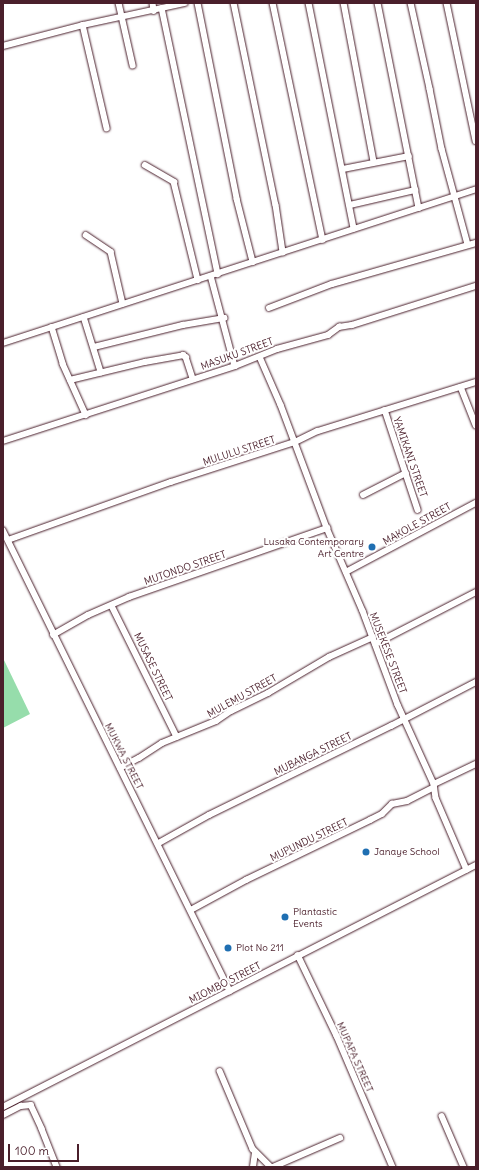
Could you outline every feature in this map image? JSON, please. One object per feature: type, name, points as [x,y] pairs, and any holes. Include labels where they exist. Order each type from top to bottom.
[{"type":"street","points":[[118,3],[134,65]]},
{"type":"street","points":[[153,3],[154,11]]},
{"type":"street","points":[[3,46],[83,25],[154,11],[185,3]]},
{"type":"street","points":[[198,3],[234,184],[253,262]]},
{"type":"street","points":[[234,3],[276,205],[283,252]]},
{"type":"street","points":[[273,3],[324,240]]},
{"type":"street","points":[[309,3],[354,229]]},
{"type":"street","points":[[344,3],[374,162]]},
{"type":"street","points":[[378,3],[419,208]]},
{"type":"street","points":[[411,3],[453,196],[468,245]]},
{"type":"street","points":[[447,3],[476,141]]},
{"type":"street","points":[[162,8],[218,274]]},
{"type":"street","points":[[83,25],[107,128]]},
{"type":"street","points":[[343,169],[409,156]]},
{"type":"street","points":[[145,164],[174,182],[198,280]]},
{"type":"street","points":[[3,343],[324,240],[476,189]]},
{"type":"street","points":[[350,205],[415,190]]},
{"type":"street","points":[[86,235],[111,252],[123,304]]},
{"type":"street","points":[[269,308],[332,284],[476,243]]},
{"type":"street","points":[[211,276],[224,318],[235,366]]},
{"type":"street","name":"MASUKU STREET","points":[[3,441],[235,366],[277,349],[328,335],[339,327],[352,325],[476,286]]},
{"type":"street","points":[[84,317],[101,372]]},
{"type":"street","points":[[94,347],[183,325],[224,318]]},
{"type":"street","points":[[52,327],[70,380],[86,415]]},
{"type":"street","points":[[70,380],[183,355],[186,357],[193,379]]},
{"type":"street","name":"MUSEKESE STREET","points":[[260,356],[327,528],[373,637],[405,719],[434,785],[436,798],[467,870]]},
{"type":"street","name":"MULULU STREET","points":[[8,540],[171,482],[294,442],[318,431],[476,382]]},
{"type":"street","points":[[461,387],[476,425]]},
{"type":"street","name":"YAMIKANI STREET","points":[[385,410],[418,510]]},
{"type":"street","points":[[364,495],[406,473]]},
{"type":"street","name":"MAKOLE STREET","points":[[346,572],[476,503]]},
{"type":"street","name":"MUTONDO STREET","points":[[54,635],[88,615],[112,606],[129,597],[327,528]]},
{"type":"street","name":"MUKWA STREET","points":[[3,530],[230,991]]},
{"type":"street","points":[[375,644],[476,592]]},
{"type":"street","name":"MUSASE STREET","points":[[112,606],[177,737]]},
{"type":"street","name":"MULEMU STREET","points":[[120,768],[147,754],[162,743],[211,724],[329,657],[373,637]]},
{"type":"street","name":"MUBANGA STREET","points":[[158,843],[208,815],[405,719],[476,682]]},
{"type":"street","name":"MUPUNDU STREET","points":[[190,910],[246,880],[382,814],[392,804],[407,801],[434,785],[476,764]]},
{"type":"street","name":"MIOMBO STREET","points":[[3,1107],[476,865]]},
{"type":"street","name":"MUPAPA STREET","points":[[298,955],[337,1036],[393,1167]]},
{"type":"street","points":[[220,1071],[256,1153],[272,1167],[340,1138]]},
{"type":"street","points":[[3,1115],[21,1106],[31,1105],[40,1122],[57,1167]]},
{"type":"street","points":[[442,1116],[464,1167]]},
{"type":"street","points":[[253,1167],[256,1153]]},
{"type":"green space","points":[[3,658],[30,714],[3,728]]},
{"type":"place","name":"Lusaka Contemporary Art Centre","points":[[372,547]]},
{"type":"place","name":"Janaye School","points":[[366,852]]},
{"type":"place","name":"Plantastic Events","points":[[285,917]]},
{"type":"place","name":"Plot No 211","points":[[228,948]]}]
